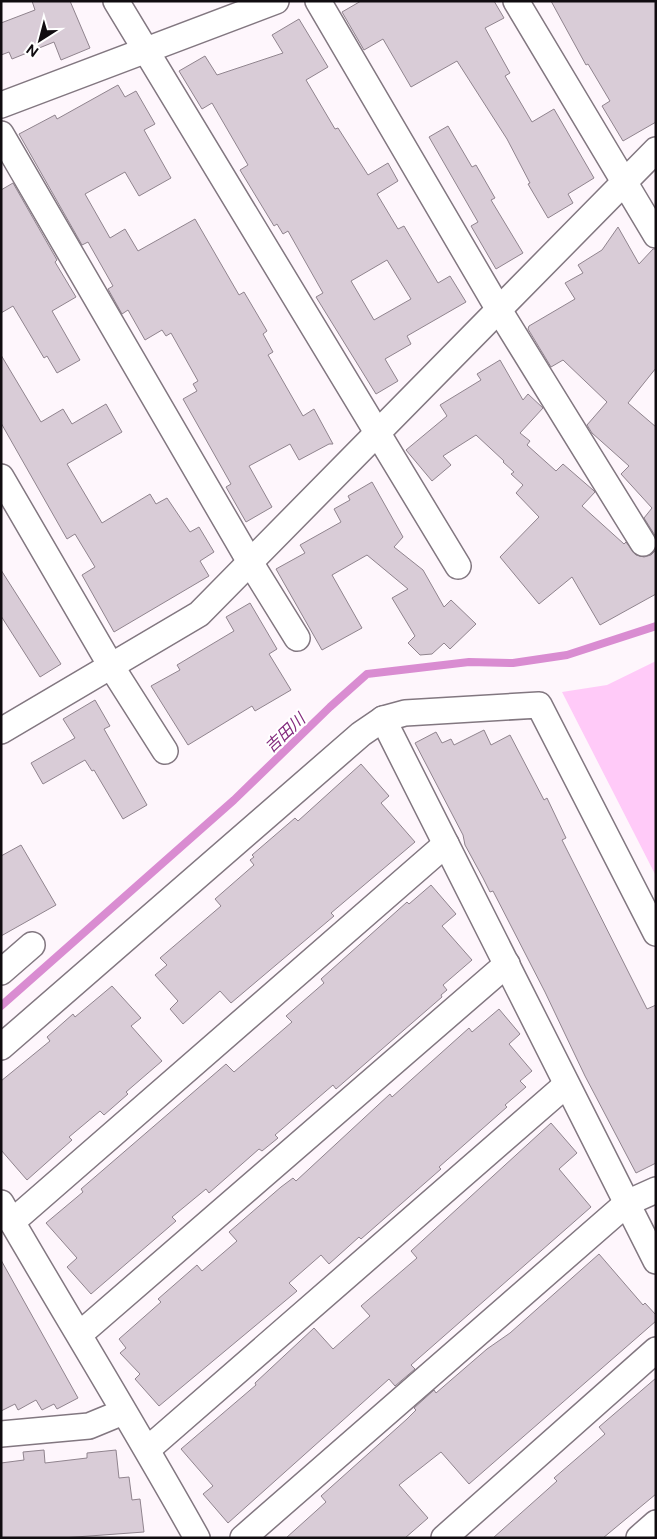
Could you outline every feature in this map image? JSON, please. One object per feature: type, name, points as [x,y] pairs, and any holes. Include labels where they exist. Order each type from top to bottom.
[{"type":"street","points":[[116,1],[458,566]]},
{"type":"street","points":[[1,105],[276,1]]},
{"type":"street","points":[[318,1],[499,310],[643,543]]},
{"type":"street","points":[[516,1],[656,235]]},
{"type":"street","points":[[1,134],[250,562],[297,638]]},
{"type":"street","points":[[1,731],[199,614],[656,150]]},
{"type":"street","points":[[1,477],[111,666],[165,751]]},
{"type":"street","points":[[1,1047],[361,734],[382,719],[405,713],[539,705],[656,933]]},
{"type":"street","points":[[382,719],[656,1261]]},
{"type":"street","points":[[197,1538],[148,1449],[123,1412],[80,1334],[7,1213],[446,844]]},
{"type":"street","points":[[1,972],[32,945]]},
{"type":"street","points":[[80,1334],[507,964]]},
{"type":"street","points":[[148,1449],[566,1085]]},
{"type":"street","points":[[243,1538],[627,1203],[656,1190]]},
{"type":"street","points":[[444,1538],[656,1350]]},
{"type":"street","points":[[1,1434],[88,1426],[123,1412]]},
{"type":"street","points":[[638,1538],[656,1523]]},
{"type":"shaded area","points":[[656,661],[656,876],[562,692],[607,685]]},
{"type":"building","points":[[32,1],[70,1],[90,48],[61,60],[54,42],[12,59],[9,52],[1,55],[1,23],[35,10]]},
{"type":"building","points":[[361,1],[494,1],[504,18],[485,28],[510,73],[505,76],[532,122],[554,109],[594,178],[568,194],[573,203],[548,218],[528,184],[530,183],[507,139],[457,61],[411,87],[383,39],[364,50],[342,12]]},
{"type":"building","points":[[551,1],[656,1],[656,122],[623,141],[602,106],[610,101],[588,64],[586,65]]},
{"type":"building","points":[[299,19],[328,67],[306,80],[335,129],[338,128],[368,175],[388,163],[398,181],[377,194],[398,229],[404,226],[438,283],[450,276],[466,302],[407,336],[411,344],[385,359],[398,381],[376,394],[316,297],[323,293],[288,231],[283,234],[277,224],[274,226],[240,170],[248,165],[212,103],[202,109],[179,71],[205,56],[217,75],[283,53],[272,35]],"holes":[[[387,260],[411,299],[374,320],[351,281]]]},
{"type":"building","points":[[118,85],[125,97],[136,91],[155,124],[144,130],[171,178],[139,196],[125,172],[85,194],[110,238],[125,229],[138,251],[195,219],[239,295],[244,292],[267,331],[263,334],[273,352],[268,355],[303,416],[314,409],[333,444],[329,444],[299,460],[290,444],[249,466],[272,507],[246,522],[226,487],[231,484],[183,399],[197,391],[193,384],[198,381],[171,333],[166,336],[162,330],[145,340],[128,310],[122,314],[108,289],[113,286],[88,242],[82,245],[19,134],[55,115],[57,119]]},
{"type":"building","points":[[448,126],[472,167],[476,165],[495,198],[491,200],[523,253],[496,269],[471,226],[478,222],[429,137]]},
{"type":"building","points":[[13,183],[76,297],[52,311],[80,360],[57,373],[47,356],[44,358],[13,306],[1,313],[1,190]]},
{"type":"building","points":[[618,227],[639,264],[653,249],[656,249],[656,368],[628,403],[656,427],[656,537],[644,518],[652,508],[621,474],[629,466],[592,433],[587,425],[607,402],[563,360],[551,367],[528,329],[529,326],[575,299],[565,283],[583,273],[578,265],[602,250]]},
{"type":"building","points":[[1,355],[41,422],[63,409],[72,424],[106,404],[122,432],[67,464],[102,523],[150,494],[156,504],[167,498],[190,532],[199,527],[214,552],[200,561],[209,576],[114,632],[82,575],[95,567],[75,534],[67,539],[1,423]]},
{"type":"building","points":[[500,360],[523,400],[528,394],[543,408],[520,433],[530,441],[527,445],[556,471],[563,464],[595,492],[582,506],[624,544],[626,542],[636,555],[644,557],[651,555],[656,550],[656,594],[600,625],[572,577],[539,604],[500,557],[539,517],[516,493],[523,485],[511,474],[514,472],[476,435],[443,456],[451,465],[432,481],[406,450],[447,416],[440,405],[481,380],[477,374]]},
{"type":"building","points":[[372,482],[403,537],[394,547],[423,570],[444,607],[451,600],[476,624],[450,649],[444,643],[432,654],[420,655],[408,643],[415,636],[392,598],[408,589],[367,555],[332,575],[362,628],[322,650],[276,569],[305,553],[300,545],[341,522],[334,509],[350,500],[348,496]]},
{"type":"building","points":[[1,570],[61,664],[40,677],[1,616]]},
{"type":"building","points":[[250,603],[277,649],[269,654],[291,690],[255,711],[252,706],[188,745],[151,686],[180,670],[177,665],[234,631],[226,617]]},
{"type":"building","points":[[95,700],[110,726],[104,729],[147,805],[123,819],[94,770],[92,771],[85,760],[43,784],[31,763],[75,738],[63,719]]},
{"type":"building","points":[[484,730],[491,745],[510,735],[544,800],[547,798],[566,838],[562,840],[647,1009],[656,1005],[656,1163],[636,1173],[585,1076],[545,992],[493,891],[490,892],[465,845],[463,835],[415,743],[436,732],[442,743],[451,739],[454,745]]},
{"type":"building","points":[[361,764],[389,796],[381,803],[415,842],[331,913],[334,916],[231,1003],[220,991],[183,1024],[170,1009],[178,1001],[155,975],[167,965],[160,958],[221,906],[215,899],[254,865],[250,860],[254,857],[252,855],[295,818],[298,821]]},
{"type":"building","points":[[21,845],[56,905],[1,936],[1,856]]},
{"type":"building","points":[[431,885],[456,914],[442,926],[472,960],[443,985],[447,990],[441,995],[442,997],[336,1089],[333,1085],[275,1135],[278,1138],[262,1151],[259,1149],[209,1193],[206,1189],[172,1217],[176,1221],[91,1294],[67,1267],[77,1258],[46,1223],[83,1192],[81,1189],[226,1064],[234,1072],[292,1022],[286,1016],[324,983],[321,979],[407,902],[409,904]]},
{"type":"building","points":[[112,986],[141,1018],[131,1026],[162,1061],[126,1092],[128,1094],[104,1115],[100,1111],[69,1137],[72,1140],[27,1180],[1,1150],[1,1081],[50,1041],[47,1037],[73,1014],[75,1017]]},
{"type":"building","points":[[499,1009],[520,1034],[509,1044],[532,1071],[520,1081],[526,1087],[505,1105],[507,1107],[439,1167],[441,1169],[361,1239],[359,1237],[329,1264],[321,1255],[289,1283],[297,1291],[159,1406],[135,1379],[140,1374],[120,1353],[126,1348],[119,1339],[161,1302],[158,1299],[197,1265],[202,1271],[237,1241],[229,1232],[281,1187],[293,1178],[296,1181],[390,1094],[392,1097],[469,1028],[472,1032]]},
{"type":"building","points":[[551,1123],[577,1153],[559,1169],[591,1207],[411,1365],[415,1369],[395,1386],[389,1379],[228,1523],[203,1494],[213,1486],[181,1449],[256,1385],[255,1383],[314,1328],[333,1349],[370,1316],[361,1306],[417,1258],[411,1251]]},
{"type":"building","points":[[599,1254],[643,1305],[645,1303],[656,1315],[656,1321],[469,1484],[441,1452],[399,1485],[428,1518],[405,1538],[286,1538],[326,1502],[321,1496],[407,1419],[416,1410],[414,1408],[434,1390],[436,1393],[487,1349],[510,1333]]},
{"type":"building","points":[[1,1260],[78,1398],[57,1409],[54,1404],[42,1410],[36,1400],[18,1410],[15,1404],[1,1411]]},
{"type":"building","points":[[656,1378],[656,1494],[603,1538],[493,1538],[557,1481],[554,1478],[605,1434],[599,1427]]},
{"type":"building","points":[[44,1450],[45,1463],[87,1458],[87,1453],[116,1450],[119,1478],[129,1477],[132,1500],[140,1499],[144,1532],[62,1538],[1,1538],[1,1463],[24,1460],[23,1452]]},
{"type":"waterway","name":"吉田川","points":[[1,1006],[234,800],[367,674],[469,662],[513,663],[567,655],[656,626]]}]
